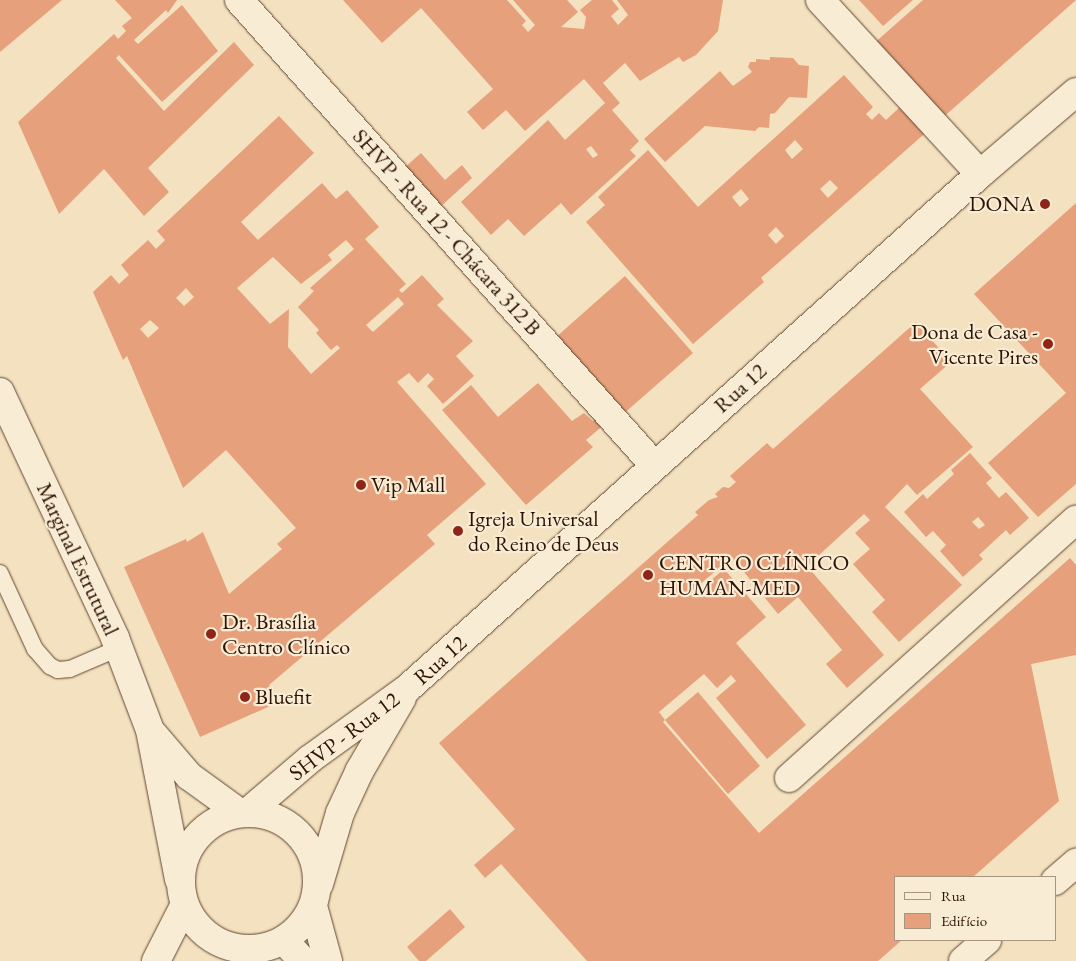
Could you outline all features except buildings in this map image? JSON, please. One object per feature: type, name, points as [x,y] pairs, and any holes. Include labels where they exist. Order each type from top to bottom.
[{"type":"street","name":"SHVP - Rua 12 - Chácara 312 B","points":[[239,0],[654,465]]},
{"type":"street","points":[[820,0],[980,174]]},
{"type":"street","name":"Rua 12","points":[[408,688],[980,174],[1076,92]]},
{"type":"street","name":"Marginal Estrutural","points":[[0,392],[119,648],[150,730],[179,879]]},
{"type":"street","points":[[789,778],[1076,520]]},
{"type":"street","name":"SHVP - Rua 12","points":[[244,812],[310,759],[408,688]]},
{"type":"street","name":"SHVP - Rua 12","points":[[315,898],[340,813],[352,787],[408,688]]},
{"type":"street","name":"Marginal Estrutural","points":[[150,730],[188,776],[244,812]]},
{"type":"street","points":[[315,898],[301,926],[284,940],[253,950],[219,953],[199,930],[184,906],[179,879],[185,855],[199,833],[217,820],[244,812],[271,816],[292,827],[308,845],[317,867],[315,898],[328,961]]},
{"type":"street","points":[[1056,880],[1076,862]]},
{"type":"street","points":[[156,961],[184,906]]},
{"type":"street","points":[[284,940],[303,961]]},
{"type":"street","points":[[962,961],[986,941]]},
{"type":"lane","points":[[0,573],[35,649],[50,666],[58,670],[70,669],[119,648]]},
{"type":"place","name":"DONA","points":[[1045,204]]},
{"type":"place","name":"Dona de Casa - Vicente Pires","points":[[1048,344]]},
{"type":"place","name":"Vip Mall","points":[[361,485]]},
{"type":"place","name":"Igreja Universal do Reino de Deus","points":[[458,531]]},
{"type":"place","name":"CENTRO CLÍNICO HUMAN-MED","points":[[648,575]]},
{"type":"place","name":"Dr. Brasília Centro Clínico","points":[[211,634]]},
{"type":"place","name":"Bluefit","points":[[245,697]]}]
